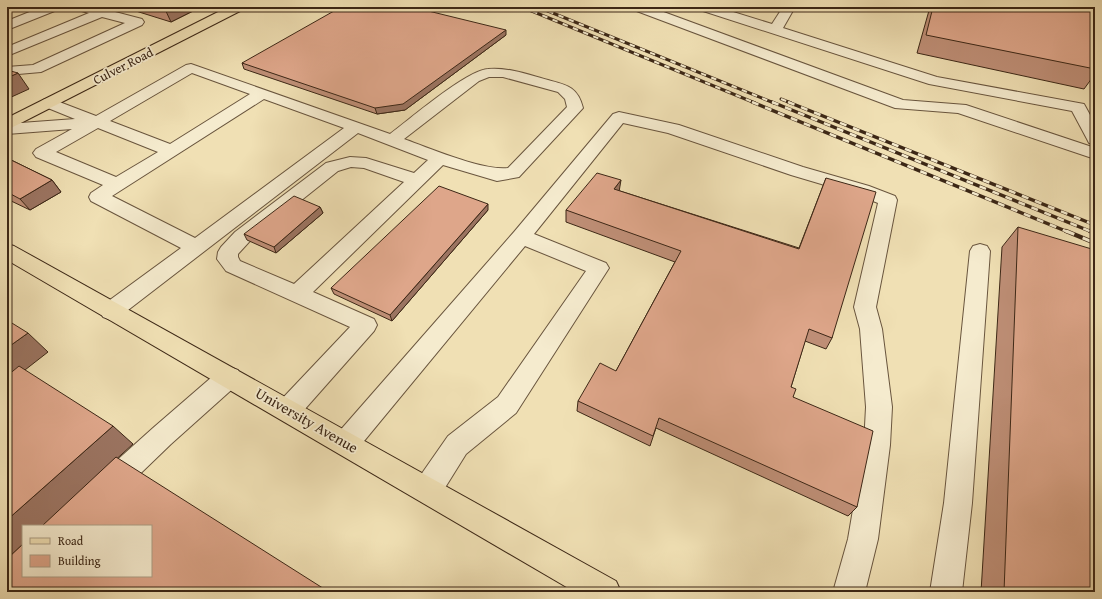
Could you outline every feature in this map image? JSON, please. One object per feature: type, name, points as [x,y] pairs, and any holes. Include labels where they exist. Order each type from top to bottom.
[{"type":"main road","name":"Culver Road","points":[[7,124],[238,7]]},
{"type":"main road","name":"University Avenue","points":[[7,251],[428,489],[605,592]]},
{"type":"lane","points":[[7,26],[52,7]]},
{"type":"lane","points":[[7,71],[36,69],[137,22],[82,7]]},
{"type":"lane","points":[[638,7],[901,105],[960,108],[1095,154]]},
{"type":"lane","points":[[704,7],[731,11],[775,30],[934,81],[1078,107],[1095,139]]},
{"type":"lane","points":[[775,30],[789,7]]},
{"type":"lane","points":[[7,52],[102,12]]},
{"type":"lane","points":[[118,185],[42,153],[191,68],[440,158],[497,175],[513,173],[575,108],[573,98],[563,89],[503,73],[487,73],[474,78],[392,140]]},
{"type":"lane","points":[[934,81],[960,108]]},
{"type":"lane","points":[[196,246],[98,197],[263,93]]},
{"type":"lane","points":[[48,103],[171,151]]},
{"type":"lane","points":[[346,443],[521,237],[619,117],[673,129],[797,171],[862,190],[888,200],[865,307],[871,329],[879,407],[878,445],[863,538],[849,592]]},
{"type":"lane","points":[[7,129],[96,122]]},
{"type":"lane","points":[[111,311],[356,127]]},
{"type":"lane","points":[[297,294],[440,158]]},
{"type":"lane","points":[[288,410],[366,325],[233,266],[228,259],[228,252],[248,233],[332,167],[350,162],[366,163],[417,180]]},
{"type":"lane","points":[[428,489],[457,445],[507,404],[599,268],[521,237]]},
{"type":"lane","points":[[946,592],[958,503],[980,251]]},
{"type":"lane","points":[[66,525],[162,436],[229,377]]},
{"type":"building","points":[[341,7],[412,7],[506,30],[403,104],[375,108],[242,63]]},
{"type":"building","points":[[933,7],[1090,7],[1095,44],[1095,69],[926,35]]},
{"type":"building","points":[[7,70],[18,73],[7,78]]},
{"type":"building","points":[[7,158],[52,180],[20,199],[7,192]]},
{"type":"building","points":[[597,173],[621,180],[614,189],[799,249],[826,178],[876,192],[832,338],[809,329],[791,387],[796,389],[793,397],[873,431],[857,507],[659,418],[653,436],[578,401],[600,363],[616,371],[681,251],[566,210]]},
{"type":"building","points":[[439,186],[488,204],[390,315],[331,288]]},
{"type":"building","points":[[294,196],[320,207],[274,247],[244,234]]},
{"type":"building","points":[[1018,227],[1095,250],[1095,592],[1004,592]]},
{"type":"building","points":[[7,320],[28,333],[7,348]]},
{"type":"building","points":[[19,366],[113,426],[7,520],[7,376]]},
{"type":"building","points":[[116,457],[329,592],[7,592],[7,559],[22,545],[22,577],[152,577],[152,525],[43,525]]},
{"type":"railway","points":[[522,7],[755,103]]},
{"type":"railway","points":[[538,7],[774,103]]},
{"type":"railway","points":[[781,99],[791,103]]},
{"type":"railway","points":[[752,102],[1068,232]]},
{"type":"railway","points":[[772,102],[1092,232]]},
{"type":"railway","points":[[788,102],[1095,225]]},
{"type":"railway","points":[[1066,231],[1095,243]]},
{"type":"railway","points":[[1090,231],[1095,233]]}]
